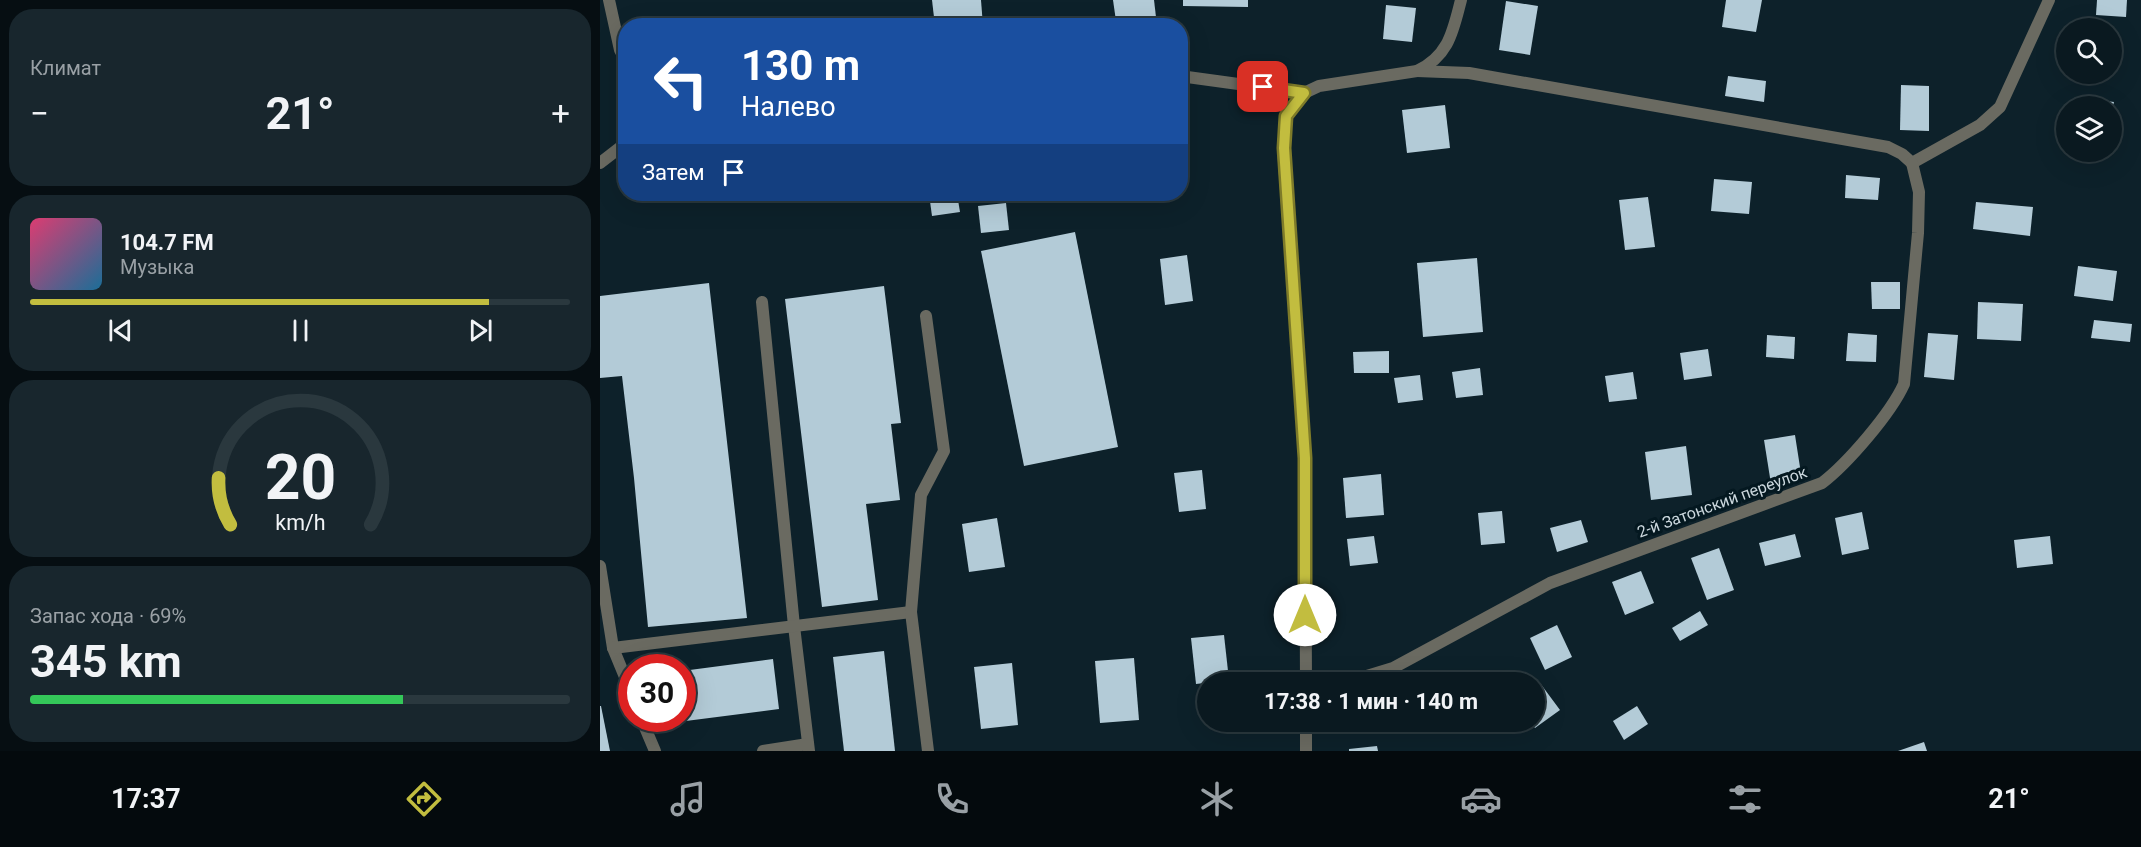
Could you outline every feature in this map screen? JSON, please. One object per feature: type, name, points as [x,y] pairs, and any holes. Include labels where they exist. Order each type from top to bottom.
[{"type":"street","points":[[609,0],[618,42]]},
{"type":"street","points":[[1417,71],[1431,64],[1443,51],[1451,37],[1461,0]]},
{"type":"street","points":[[1305,672],[1305,458],[1284,148],[1286,116],[1304,93],[1319,86],[1417,71],[1469,73],[1888,147],[1902,154],[1912,163],[1980,125],[2000,107],[2049,0]]},
{"type":"street","points":[[1188,77],[1304,93]]},
{"type":"street","points":[[600,163],[618,149]]},
{"type":"street","name":"2-й Затонский переулок","points":[[1379,672],[1392,668],[1550,583],[1822,483],[1839,471],[1897,400],[1904,384],[1918,233],[1919,192],[1912,163]]},
{"type":"street","points":[[762,302],[808,748],[763,751]]},
{"type":"street","points":[[926,316],[944,451],[921,495],[911,612],[928,751]]},
{"type":"street","points":[[600,566],[613,648],[618,660]]},
{"type":"street","points":[[613,648],[911,612]]},
{"type":"street","points":[[647,732],[655,751]]},
{"type":"street","points":[[1306,732],[1306,751]]},
{"type":"building","points":[[932,0],[981,0],[982,18],[934,18]]},
{"type":"building","points":[[1113,0],[1154,0],[1156,17],[1116,18]]},
{"type":"building","points":[[1183,0],[1248,0],[1248,7],[1183,6]]},
{"type":"building","points":[[1726,0],[1762,0],[1756,32],[1722,27]]},
{"type":"building","points":[[2097,0],[2127,0],[2126,17],[2096,15]]},
{"type":"building","points":[[1506,1],[1538,6],[1530,55],[1499,50]]},
{"type":"building","points":[[1386,5],[1416,8],[1412,42],[1383,39]]},
{"type":"building","points":[[1728,76],[1766,81],[1764,102],[1725,96]]},
{"type":"building","points":[[1901,85],[1929,86],[1929,131],[1900,130]]},
{"type":"building","points":[[1445,105],[1450,148],[1407,153],[1402,110]]},
{"type":"building","points":[[1846,175],[1880,178],[1878,200],[1845,198]]},
{"type":"building","points":[[1714,179],[1752,182],[1749,214],[1711,211]]},
{"type":"building","points":[[1648,197],[1655,247],[1625,250],[1619,200]]},
{"type":"building","points":[[930,201],[958,201],[960,212],[932,216]]},
{"type":"building","points":[[1976,202],[2033,207],[2030,236],[1973,229]]},
{"type":"building","points":[[1006,203],[1009,230],[981,233],[978,206]]},
{"type":"building","points":[[1075,232],[1118,447],[1024,466],[981,251]]},
{"type":"building","points":[[1187,255],[1193,301],[1165,305],[1160,259]]},
{"type":"building","points":[[1477,258],[1483,332],[1423,337],[1417,263]]},
{"type":"building","points":[[2078,266],[2117,271],[2113,301],[2074,296]]},
{"type":"building","points":[[1871,282],[1900,282],[1900,309],[1872,309]]},
{"type":"building","points":[[709,283],[747,618],[648,627],[622,376],[600,378],[600,296]]},
{"type":"building","points":[[884,286],[901,423],[891,424],[900,500],[866,504],[878,600],[822,607],[785,299]]},
{"type":"building","points":[[1978,302],[2023,304],[2021,341],[1977,339]]},
{"type":"building","points":[[2094,320],[2132,324],[2130,342],[2091,338]]},
{"type":"building","points":[[1848,333],[1877,335],[1876,362],[1846,361]]},
{"type":"building","points":[[1928,333],[1958,335],[1954,380],[1924,377]]},
{"type":"building","points":[[1767,335],[1795,337],[1794,359],[1766,357]]},
{"type":"building","points":[[1708,349],[1712,376],[1684,380],[1680,353]]},
{"type":"building","points":[[1389,351],[1389,373],[1354,373],[1353,352]]},
{"type":"building","points":[[1480,368],[1483,395],[1456,398],[1452,372]]},
{"type":"building","points":[[1633,372],[1637,399],[1609,402],[1605,376]]},
{"type":"building","points":[[1420,375],[1423,400],[1398,403],[1394,378]]},
{"type":"building","points":[[1795,435],[1802,480],[1771,484],[1764,440]]},
{"type":"building","points":[[1686,446],[1692,495],[1651,500],[1645,452]]},
{"type":"building","points":[[1202,470],[1206,509],[1179,512],[1174,473]]},
{"type":"building","points":[[1381,474],[1384,515],[1346,518],[1343,478]]},
{"type":"building","points":[[1502,511],[1505,543],[1481,545],[1478,513]]},
{"type":"building","points":[[1862,512],[1869,549],[1842,555],[1835,518]]},
{"type":"building","points":[[997,518],[1005,567],[969,572],[962,524]]},
{"type":"building","points":[[1581,520],[1588,542],[1557,552],[1550,528]]},
{"type":"building","points":[[1795,534],[1801,557],[1765,566],[1759,543]]},
{"type":"building","points":[[1374,536],[1378,563],[1350,566],[1347,539]]},
{"type":"building","points":[[2050,536],[2053,564],[2017,568],[2014,540]]},
{"type":"building","points":[[1719,548],[1734,590],[1707,600],[1691,558]]},
{"type":"building","points":[[1641,571],[1654,603],[1625,615],[1612,582]]},
{"type":"building","points":[[1700,611],[1708,625],[1680,641],[1672,628]]},
{"type":"building","points":[[1557,625],[1572,657],[1545,670],[1530,638]]},
{"type":"building","points":[[1224,635],[1228,672],[1197,672],[1196,684],[1191,638]]},
{"type":"building","points":[[884,651],[895,751],[844,751],[833,657]]},
{"type":"building","points":[[1134,658],[1139,720],[1100,723],[1095,661]]},
{"type":"building","points":[[773,659],[779,709],[696,720],[696,669]]},
{"type":"building","points":[[1012,663],[1018,725],[981,729],[974,667]]},
{"type":"building","points":[[1545,690],[1560,710],[1545,721]]},
{"type":"building","points":[[601,706],[610,751],[600,751]]},
{"type":"building","points":[[1637,706],[1648,724],[1624,740],[1613,721]]},
{"type":"building","points":[[1924,742],[1927,751],[1898,751]]},
{"type":"building","points":[[1377,746],[1378,751],[1349,751],[1349,749]]},
{"type":"route","points":[[1263,87],[1304,93],[1286,116],[1284,148],[1305,458],[1305,615]]}]
